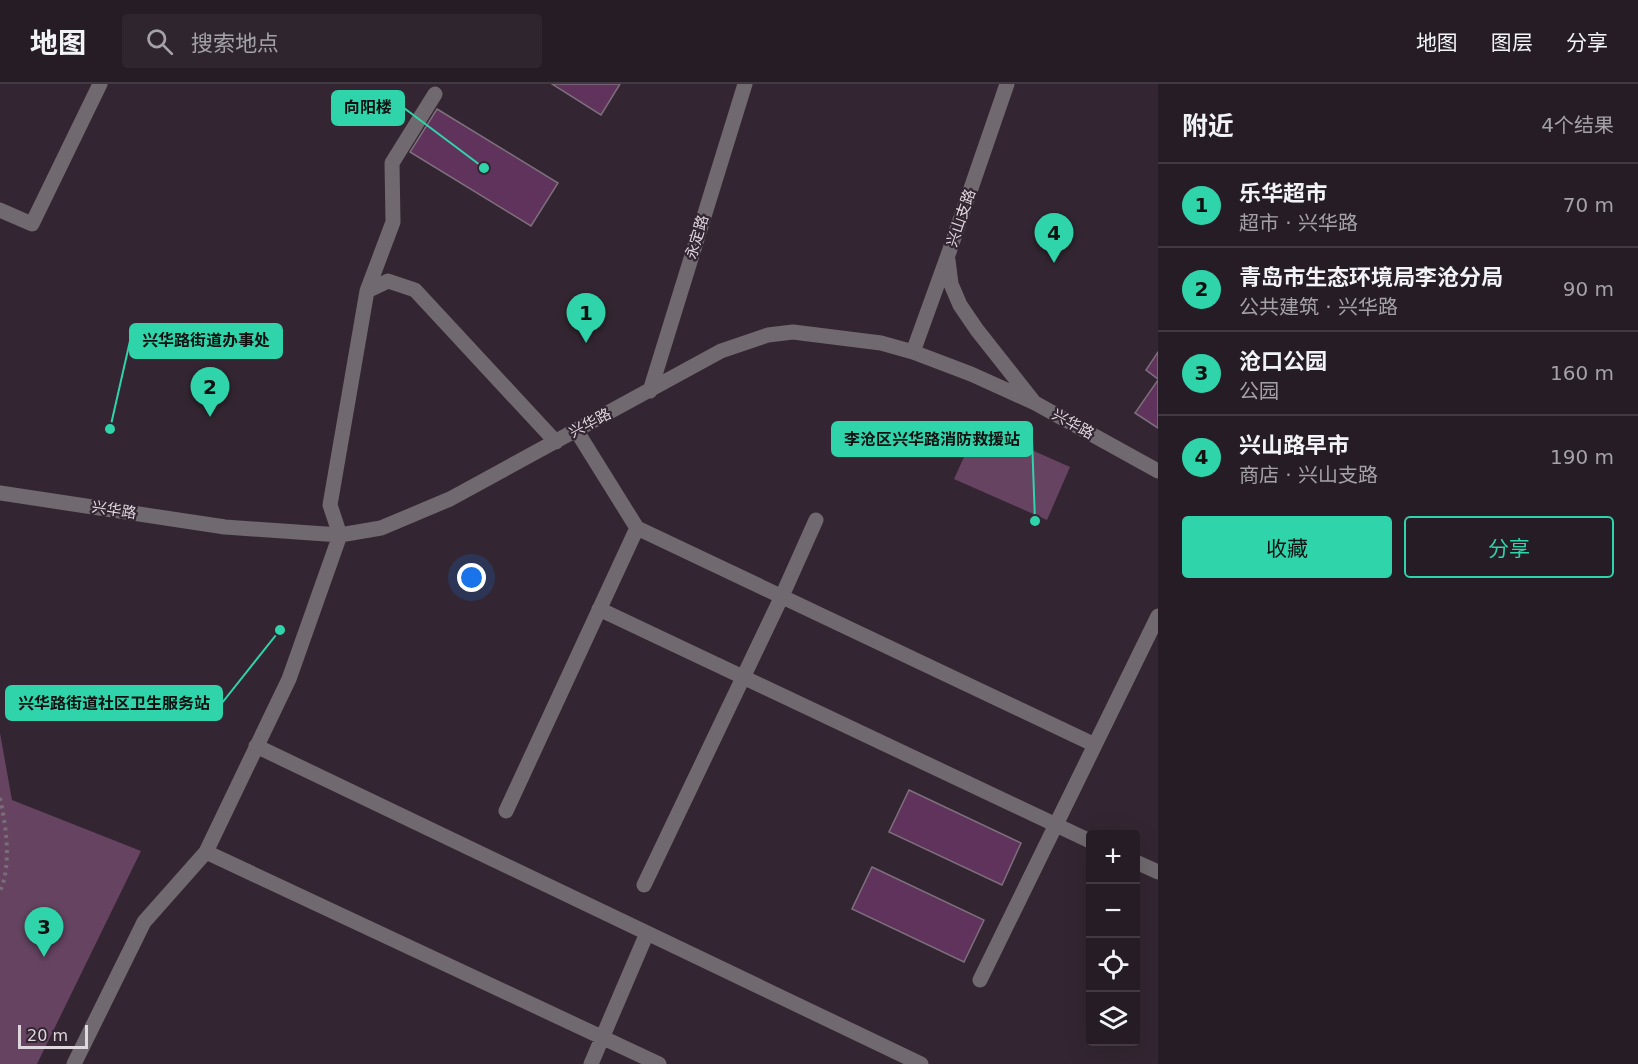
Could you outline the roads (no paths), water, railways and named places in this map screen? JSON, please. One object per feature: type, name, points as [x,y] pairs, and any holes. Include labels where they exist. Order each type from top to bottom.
[{"type":"street","points":[[0,210],[32,224],[100,84]]},
{"type":"street","name":"永定路","points":[[650,391],[745,84]]},
{"type":"street","name":"兴山支路","points":[[913,352],[1006,84]]},
{"type":"street","points":[[74,1064],[144,922],[206,852],[289,678],[340,535],[330,505],[367,291],[393,222],[392,163],[435,94]]},
{"type":"street","points":[[948,255],[951,284],[960,305],[1035,403]]},
{"type":"street","points":[[367,291],[388,281],[415,290],[556,442]]},
{"type":"street","name":"兴华路","points":[[0,493],[225,527],[340,535],[381,528],[450,499],[721,351],[768,335],[793,332],[881,343],[913,352],[971,374],[1035,403],[1158,471]]},
{"type":"street","points":[[576,430],[638,528],[1095,745]]},
{"type":"street","points":[[644,885],[816,520]]},
{"type":"street","points":[[506,811],[638,528]]},
{"type":"street","points":[[599,609],[1086,839]]},
{"type":"street","points":[[980,980],[1158,616]]},
{"type":"street","points":[[256,746],[921,1064]]},
{"type":"street","points":[[206,852],[659,1064]]},
{"type":"street","points":[[1140,864],[1158,873]]},
{"type":"street","points":[[591,1064],[647,933]]},
{"type":"place","name":"向阳楼","points":[[484,168]]},
{"type":"place","name":"兴山路早市","points":[[1054,263]]},
{"type":"place","name":"乐华超市","points":[[586,343]]},
{"type":"place","name":"青岛市生态环境局李沧分局","points":[[210,417]]},
{"type":"place","name":"兴华路街道办事处","points":[[110,429]]},
{"type":"place","name":"李沧区兴华路消防救援站","points":[[1035,521]]},
{"type":"place","name":"兴华路街道社区卫生服务站","points":[[280,630]]},
{"type":"place","name":"沧口公园","points":[[44,957]]}]
